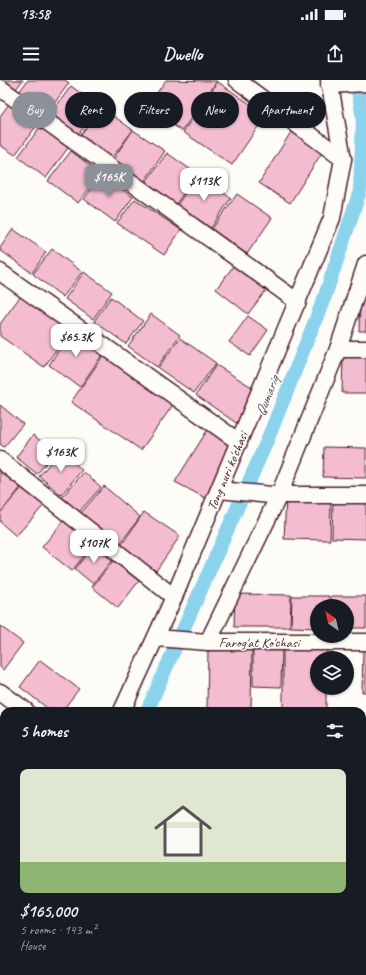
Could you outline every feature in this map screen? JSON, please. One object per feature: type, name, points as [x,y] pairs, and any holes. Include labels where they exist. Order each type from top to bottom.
[{"type":"street","points":[[237,80],[343,159]]},
{"type":"street","points":[[343,159],[333,83],[364,83]]},
{"type":"street","points":[[0,88],[298,302]]},
{"type":"street","name":"Tong nuri ko'chasi","points":[[124,707],[174,597],[332,218],[343,159]]},
{"type":"street","points":[[204,641],[275,495],[338,349],[366,264]]},
{"type":"street","points":[[0,272],[239,442]]},
{"type":"street","points":[[338,349],[366,349]]},
{"type":"street","points":[[0,460],[174,597]]},
{"type":"street","points":[[219,490],[275,495],[366,495]]},
{"type":"street","name":"Farog'at Ko'chasi","points":[[156,638],[204,641],[366,642]]},
{"type":"street","points":[[0,692],[21,707]]},
{"type":"building","points":[[4,80],[23,80],[16,89]]},
{"type":"building","points":[[28,80],[65,80],[69,83],[57,99],[57,92],[19,92]]},
{"type":"building","points":[[166,80],[217,81],[209,92],[191,92],[191,118],[182,131],[178,128],[183,128],[183,92],[158,92]]},
{"type":"building","points":[[218,82],[233,92],[211,92]]},
{"type":"building","points":[[71,86],[79,92],[67,92]]},
{"type":"building","points":[[65,94],[65,127],[57,122],[57,105]]},
{"type":"building","points":[[239,96],[247,102],[247,128],[257,128],[232,165],[183,132],[191,121],[191,128],[239,128]]},
{"type":"building","points":[[9,104],[12,106],[12,128],[35,128],[15,155],[0,145],[0,116]]},
{"type":"building","points":[[116,118],[124,124],[124,128],[130,128],[133,130],[111,159],[80,136],[86,128],[116,128]]},
{"type":"building","points":[[39,128],[68,148],[46,178],[18,157]]},
{"type":"building","points":[[66,128],[83,128],[77,136]]},
{"type":"building","points":[[133,130],[165,151],[144,182],[112,161]]},
{"type":"building","points":[[291,132],[323,151],[290,203],[259,183]]},
{"type":"building","points":[[71,151],[101,174],[78,203],[48,181]]},
{"type":"building","points":[[167,153],[197,174],[176,204],[145,183]]},
{"type":"building","points":[[102,175],[133,197],[115,222],[84,199]]},
{"type":"building","points":[[197,176],[231,198],[211,228],[177,205]]},
{"type":"building","points":[[237,194],[272,218],[247,254],[212,229]]},
{"type":"building","points":[[135,199],[181,230],[164,255],[117,223]]},
{"type":"building","points":[[13,229],[46,252],[32,273],[0,250]]},
{"type":"building","points":[[52,249],[82,272],[63,297],[33,274]]},
{"type":"building","points":[[235,264],[267,289],[248,314],[216,289]]},
{"type":"building","points":[[84,272],[112,292],[93,319],[65,299]]},
{"type":"building","points":[[361,285],[366,285],[366,331],[359,331]]},
{"type":"building","points":[[22,294],[71,329],[44,367],[0,336],[0,324]]},
{"type":"building","points":[[111,297],[143,321],[126,344],[94,321]]},
{"type":"building","points":[[151,314],[180,335],[157,367],[128,346]]},
{"type":"building","points":[[248,316],[268,330],[250,356],[229,342]]},
{"type":"building","points":[[72,329],[104,352],[80,387],[49,365]]},
{"type":"building","points":[[180,338],[216,363],[194,393],[158,368]]},
{"type":"building","points":[[105,353],[175,402],[141,450],[71,402]]},
{"type":"building","points":[[343,355],[366,356],[366,393],[342,393]]},
{"type":"building","points":[[216,365],[255,389],[239,425],[196,395]]},
{"type":"building","points":[[0,405],[23,424],[4,447],[0,444]]},
{"type":"building","points":[[208,429],[234,446],[211,501],[175,482]]},
{"type":"building","points":[[33,435],[55,452],[37,474],[16,457]]},
{"type":"building","points":[[324,447],[366,448],[366,478],[323,477]]},
{"type":"building","points":[[61,451],[82,470],[61,495],[39,476]]},
{"type":"building","points":[[0,462],[25,482],[0,514]]},
{"type":"building","points":[[84,472],[101,487],[79,512],[62,497]]},
{"type":"building","points":[[26,483],[47,502],[16,536],[0,522],[0,513]]},
{"type":"building","points":[[104,486],[140,517],[119,545],[81,513]]},
{"type":"building","points":[[286,497],[331,498],[330,540],[284,539]]},
{"type":"building","points":[[333,497],[366,498],[366,539],[332,538]]},
{"type":"building","points":[[144,512],[180,536],[156,571],[120,547]]},
{"type":"building","points":[[64,520],[93,544],[72,571],[42,547]]},
{"type":"building","points":[[94,545],[112,560],[93,584],[75,569]]},
{"type":"building","points":[[113,561],[139,581],[118,608],[92,587]]},
{"type":"building","points":[[235,594],[291,595],[290,627],[234,627]]},
{"type":"building","points":[[292,596],[329,596],[329,599],[310,599],[310,628],[291,627]]},
{"type":"building","points":[[331,596],[366,596],[366,628],[354,628],[354,599],[331,599]]},
{"type":"building","points":[[0,626],[23,643],[3,670],[0,667]]},
{"type":"building","points":[[208,648],[252,649],[251,707],[207,707]]},
{"type":"building","points":[[253,649],[282,649],[281,687],[253,686]]},
{"type":"building","points":[[283,649],[327,650],[310,651],[310,695],[326,695],[326,707],[283,707]]},
{"type":"building","points":[[363,649],[366,649],[366,692],[362,692]]},
{"type":"building","points":[[40,660],[79,689],[65,707],[46,707],[20,687]]},
{"type":"waterway","name":"Qumariq","points":[[149,707],[267,441],[325,296],[360,191],[363,118],[356,80]]}]
